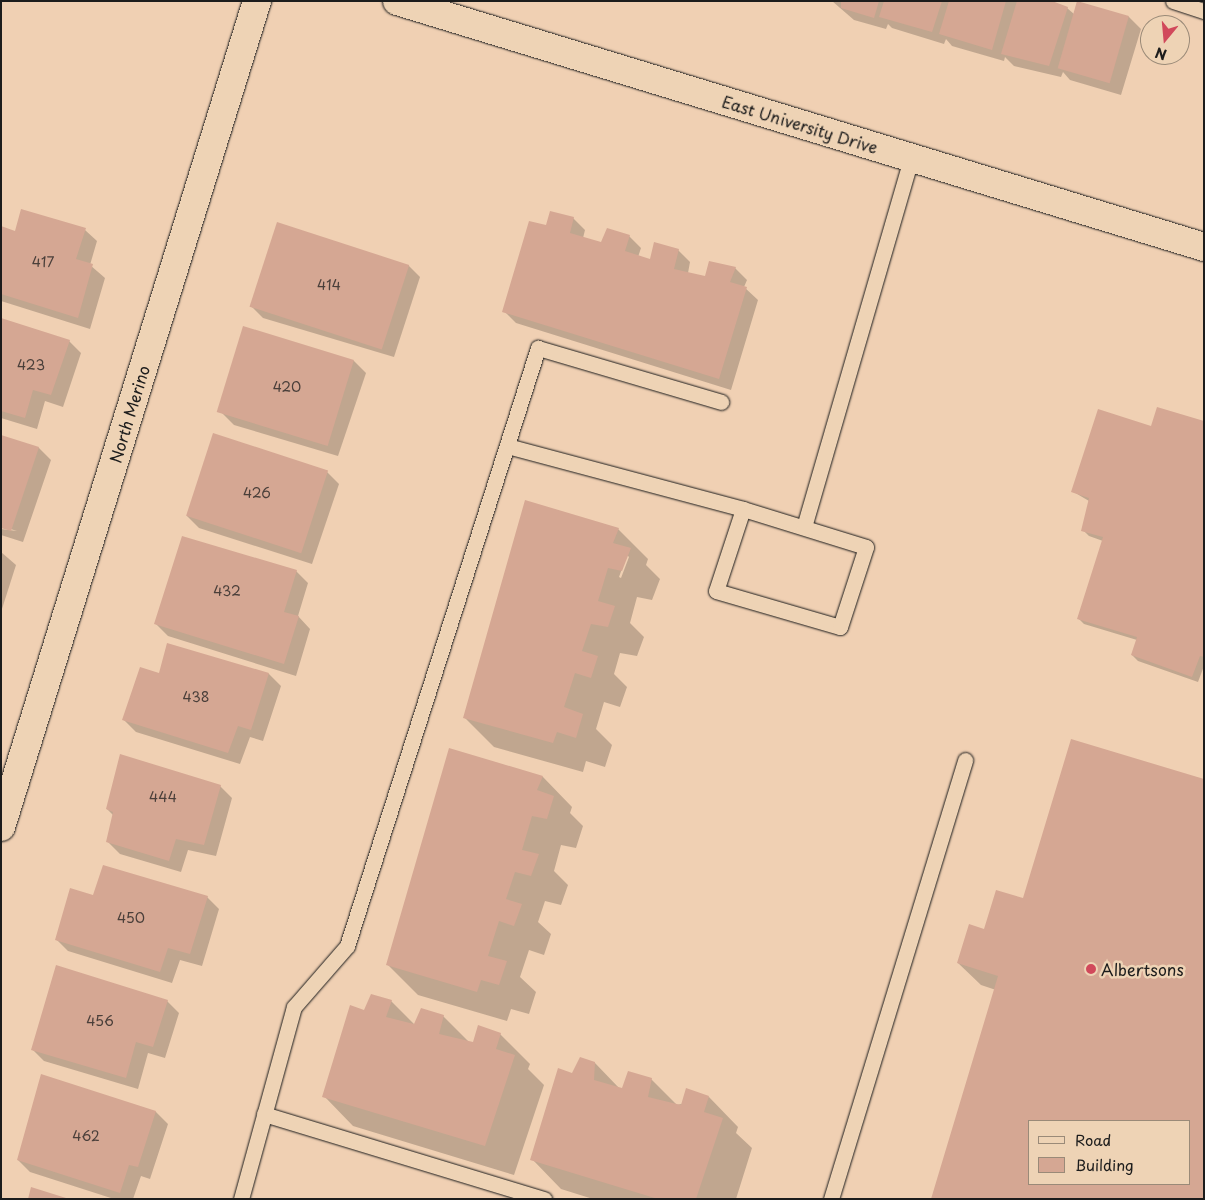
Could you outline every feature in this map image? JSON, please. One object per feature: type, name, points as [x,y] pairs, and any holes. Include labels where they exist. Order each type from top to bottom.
[{"type":"street","name":"North Merino","points":[[1,827],[257,1]]},
{"type":"street","name":"East University Drive","points":[[397,1],[1204,247]]},
{"type":"lane","points":[[1172,1],[1204,11]]},
{"type":"lane","points":[[804,526],[911,158]]},
{"type":"lane","points":[[241,1199],[294,1007],[347,946],[538,348],[721,402]]},
{"type":"lane","points":[[507,446],[743,509],[804,526],[866,547],[840,627],[716,591],[743,509]]},
{"type":"lane","points":[[831,1199],[965,760]]},
{"type":"lane","points":[[264,1114],[544,1199]]},
{"type":"building","points":[[841,1],[879,1],[874,18],[841,8]]},
{"type":"building","points":[[884,1],[942,1],[932,32],[879,17]]},
{"type":"building","points":[[949,1],[1006,1],[992,50],[939,34]]},
{"type":"building","points":[[1017,1],[1052,1],[1068,7],[1049,66],[1001,54]]},
{"type":"building","points":[[1077,1],[1129,16],[1110,83],[1058,68]]},
{"type":"building","points":[[21,209],[86,228],[76,259],[93,264],[78,318],[1,294],[1,226],[15,231]]},
{"type":"building","points":[[550,211],[574,217],[570,233],[601,242],[607,228],[630,235],[625,251],[650,259],[654,242],[679,249],[674,269],[705,276],[709,261],[736,267],[730,282],[747,287],[719,379],[502,312],[529,221],[546,225]]},
{"type":"building","points":[[277,222],[409,265],[382,350],[249,307]]},
{"type":"building","points":[[1,318],[70,340],[51,395],[33,390],[25,418],[1,411]]},
{"type":"building","points":[[243,326],[354,360],[328,446],[217,412]]},
{"type":"building","points":[[1157,407],[1204,421],[1204,657],[1200,656],[1192,677],[1131,655],[1137,637],[1077,619],[1103,537],[1081,531],[1089,498],[1071,492],[1098,409],[1151,426]]},
{"type":"building","points":[[213,433],[328,470],[301,553],[186,516]]},
{"type":"building","points":[[1,435],[39,447],[11,531],[1,528]]},
{"type":"building","points":[[525,500],[619,528],[613,543],[631,548],[622,571],[608,568],[598,601],[615,606],[608,627],[591,624],[582,651],[598,656],[591,678],[575,673],[564,707],[583,714],[576,738],[557,732],[553,743],[463,718]]},
{"type":"building","points":[[182,536],[297,570],[284,612],[299,616],[284,664],[154,624]]},
{"type":"building","points":[[167,643],[269,673],[251,730],[238,726],[228,753],[122,720],[140,667],[159,673]]},
{"type":"building","name":"Albertsons","points":[[1071,739],[1204,779],[1204,1199],[931,1199],[998,976],[957,963],[969,924],[984,929],[996,890],[1023,898]]},
{"type":"building","points":[[449,748],[543,776],[537,790],[554,796],[547,819],[532,816],[522,850],[539,854],[531,876],[515,872],[506,899],[522,904],[514,926],[499,921],[488,956],[507,961],[499,985],[481,980],[477,992],[386,965]]},
{"type":"building","points":[[120,754],[221,785],[204,845],[176,839],[169,861],[106,842],[113,812],[106,809]]},
{"type":"building","points":[[103,865],[208,896],[190,954],[168,948],[160,972],[55,940],[70,888],[93,895]]},
{"type":"building","points":[[56,965],[168,1000],[153,1047],[136,1042],[126,1078],[31,1050]]},
{"type":"building","points":[[371,994],[392,1000],[386,1017],[414,1024],[421,1008],[444,1015],[439,1034],[473,1042],[478,1025],[501,1033],[496,1049],[515,1055],[485,1146],[322,1097],[350,1005],[364,1010]]},
{"type":"building","points":[[580,1057],[595,1062],[594,1080],[622,1088],[628,1071],[652,1078],[648,1097],[681,1105],[686,1088],[709,1096],[704,1112],[723,1118],[696,1199],[658,1199],[530,1160],[558,1068],[572,1073]]},
{"type":"building","points":[[41,1074],[156,1111],[138,1167],[129,1165],[120,1193],[17,1160]]},
{"type":"building","points":[[31,1187],[66,1198],[66,1199],[28,1199]]},
{"type":"place","name":"Albertsons","points":[[1091,969]]}]
